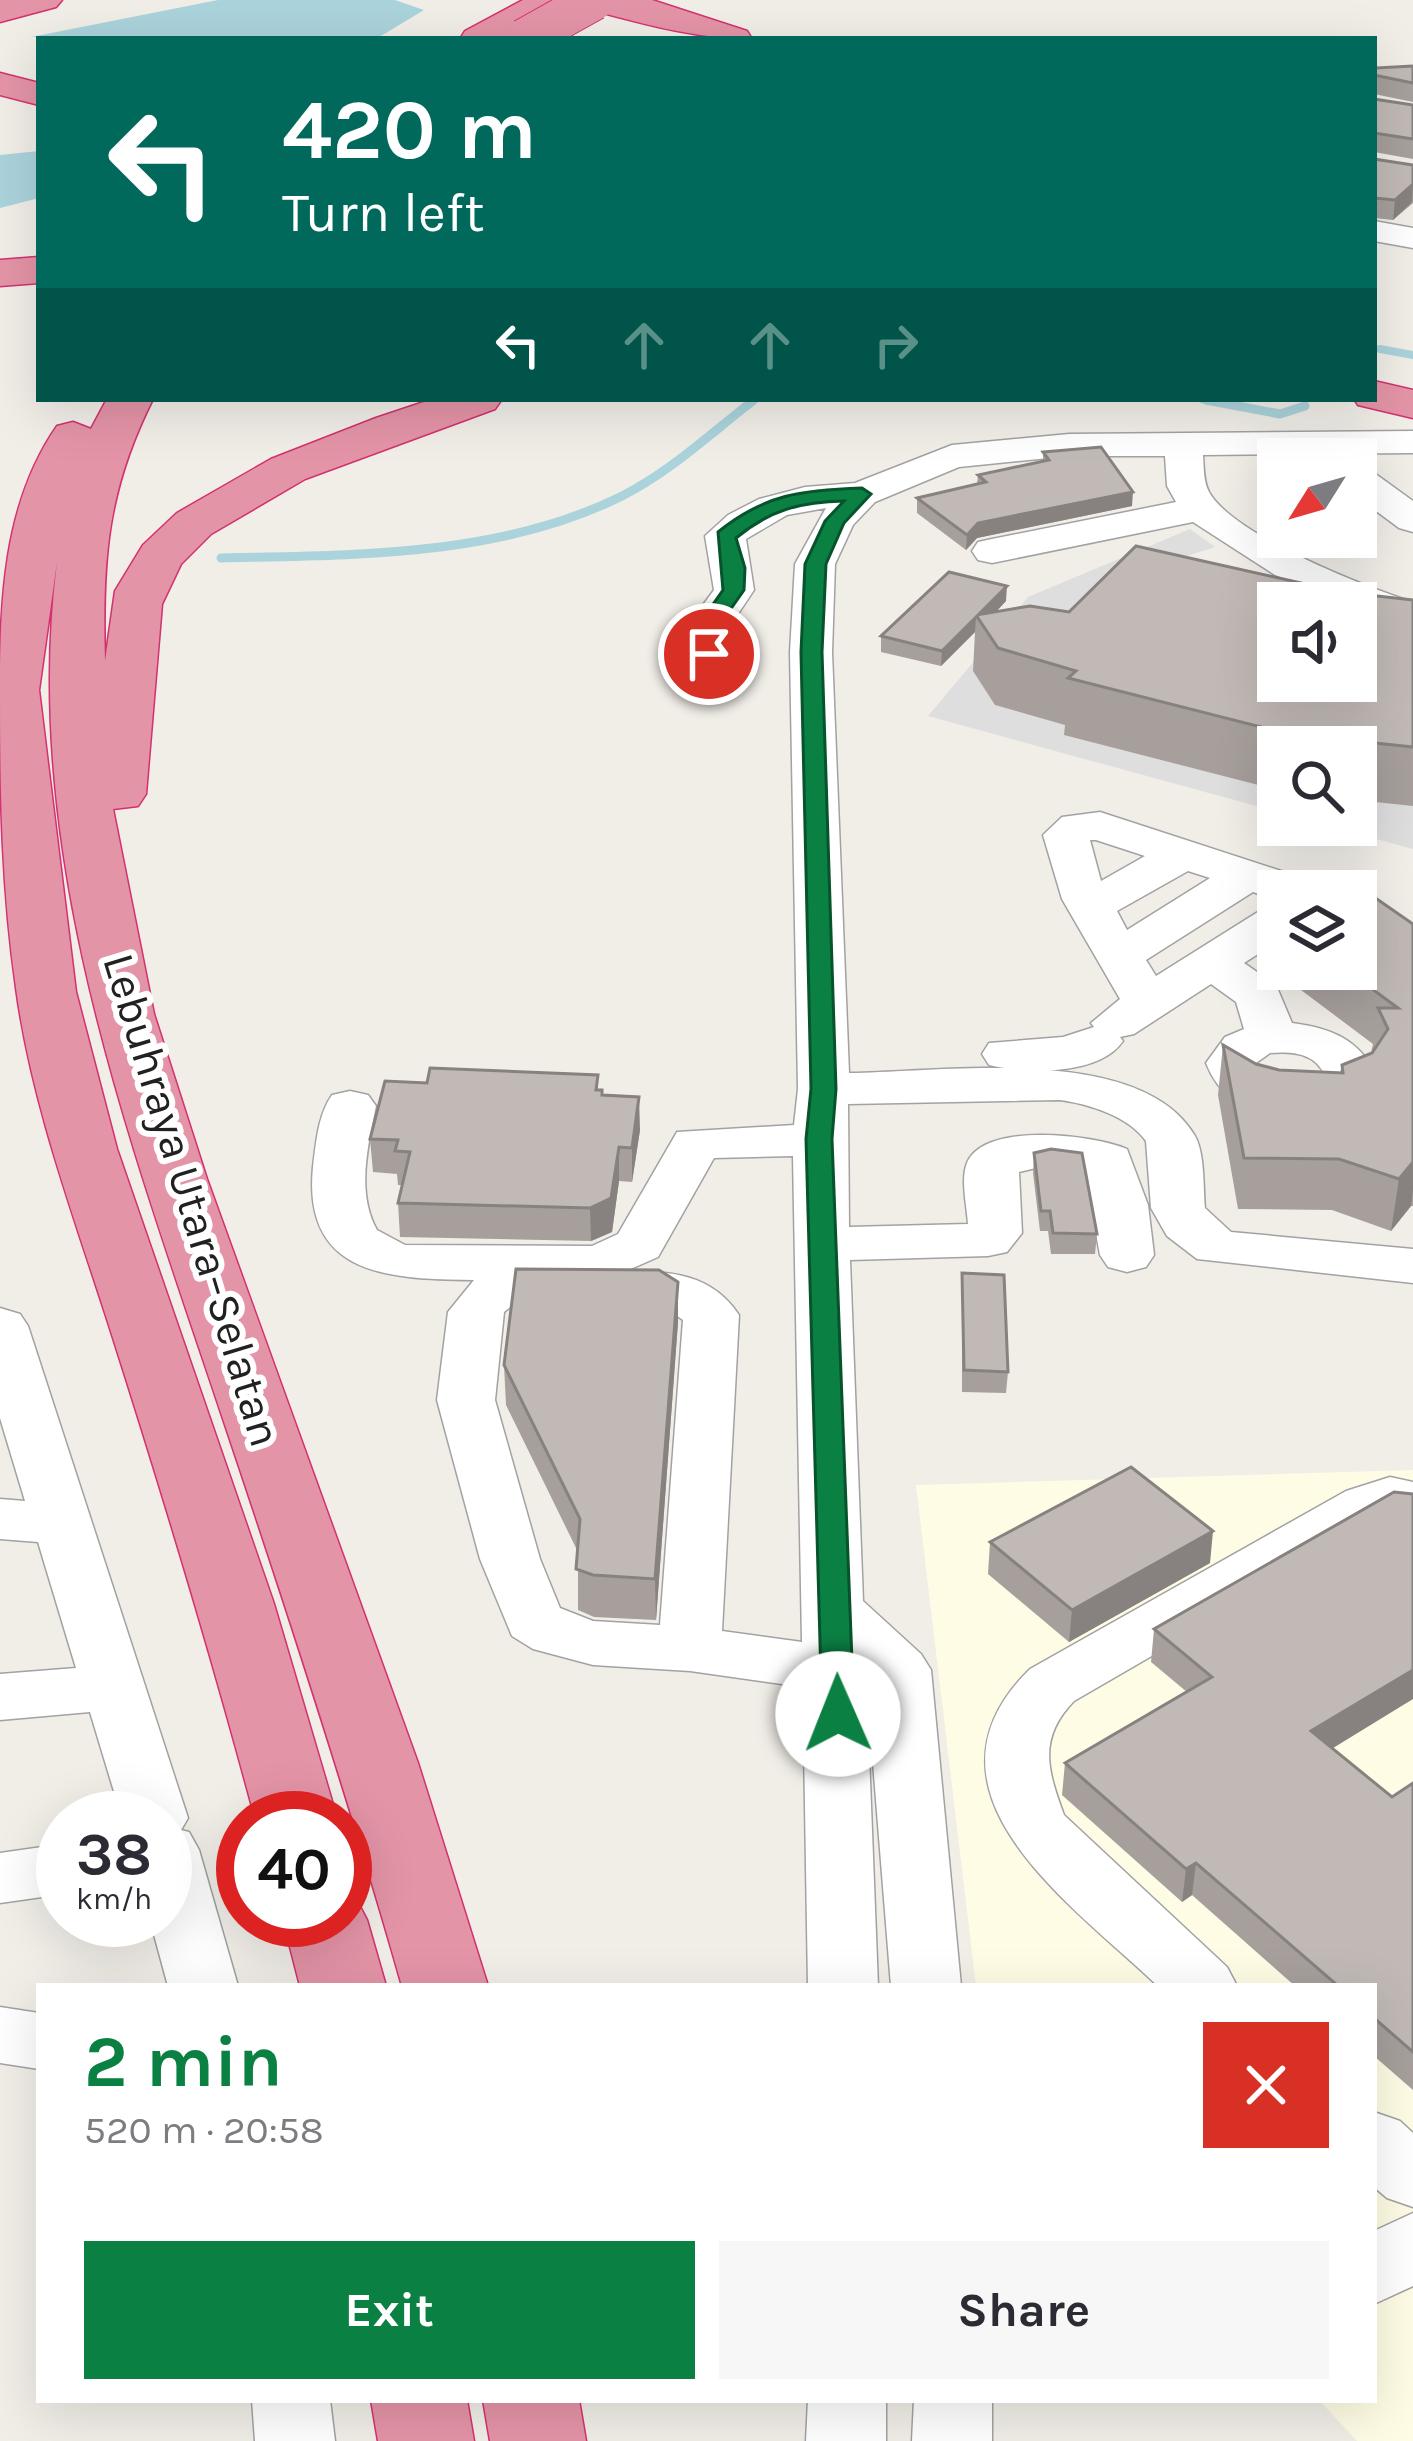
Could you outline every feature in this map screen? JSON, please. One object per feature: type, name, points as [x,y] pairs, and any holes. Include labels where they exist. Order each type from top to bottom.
[{"type":"highway","points":[[0,11],[44,0]]},
{"type":"highway","points":[[483,36],[549,0]]},
{"type":"highway","points":[[529,36],[593,0],[749,23]]},
{"type":"highway","points":[[0,61],[36,68]]},
{"type":"highway","points":[[0,84],[36,93]]},
{"type":"highway","points":[[0,118],[36,116]]},
{"type":"highway","points":[[0,273],[36,270]]},
{"type":"highway","name":"Lebuhraya Utara–Selatan","points":[[90,402],[47,490],[14,690],[46,992],[85,1149],[236,1604],[288,1791]]},
{"type":"highway","name":"Lebuhraya Utara–Selatan","points":[[128,402],[89,496],[78,596],[81,789],[124,1014],[175,1179],[378,1763],[444,1983]]},
{"type":"highway","points":[[100,885],[117,801],[140,591],[157,561],[244,492],[312,457],[470,402]]},
{"type":"highway","points":[[1,485],[0,541],[14,690]]},
{"type":"highway","points":[[332,1947],[342,1983]]},
{"type":"highway","points":[[420,2403],[426,2441]]},
{"type":"highway","points":[[532,2403],[538,2441]]},
{"type":"street","points":[[1377,439],[1399,397]]},
{"type":"street","points":[[1377,451],[1413,442]]},
{"type":"street","points":[[1184,445],[1186,488],[1200,509],[1271,558],[1413,616]]},
{"type":"street","points":[[706,687],[713,620],[734,590],[734,568],[725,536],[758,510],[809,496],[862,494],[952,456],[1022,465],[1184,445],[1257,452]]},
{"type":"street","points":[[1377,489],[1413,520]]},
{"type":"street","points":[[843,1983],[813,752],[815,564],[835,521],[862,494]]},
{"type":"street","points":[[992,551],[1200,509]]},
{"type":"street","points":[[1148,1004],[1066,853],[1066,835],[1078,826],[1100,826],[1257,877]]},
{"type":"street","points":[[1092,905],[1185,853]]},
{"type":"street","points":[[1122,954],[1248,874]]},
{"type":"street","points":[[350,1106],[335,1177],[338,1199],[361,1244],[382,1259],[597,1262],[639,1245],[696,1143],[822,1094],[926,1071],[1060,1084],[1100,1066],[1148,1004],[1257,933]]},
{"type":"street","points":[[1210,962],[1259,994],[1271,1036]]},
{"type":"street","points":[[1100,1066],[1158,1121],[1172,1142],[1178,1208],[1186,1224],[1216,1247],[1413,1266]]},
{"type":"street","points":[[823,1244],[988,1240],[995,1233],[992,1166],[998,1160],[1012,1152],[1094,1152],[1108,1160],[1121,1205],[1127,1255]]},
{"type":"street","points":[[690,1649],[711,1315],[691,1297],[667,1288],[503,1287],[487,1295],[476,1312],[466,1400],[510,1559],[534,1621],[555,1634],[593,1643],[690,1649],[836,1640],[899,1670],[926,1983]]},
{"type":"street","points":[[0,1326],[146,1791]]},
{"type":"street","points":[[1199,1983],[1036,1828],[1019,1782],[1016,1744],[1026,1712],[1052,1685],[1349,1515],[1390,1497],[1413,1502]]},
{"type":"street","points":[[0,1519],[60,1524]]},
{"type":"street","points":[[0,1697],[113,1688]]},
{"type":"street","points":[[0,1878],[36,1873]]},
{"type":"street","points":[[192,1947],[202,1983]]},
{"type":"street","points":[[0,2035],[36,2041]]},
{"type":"street","points":[[1377,2145],[1413,2177]]},
{"type":"street","points":[[1377,2270],[1413,2244]]},
{"type":"street","points":[[290,2403],[295,2441]]},
{"type":"street","points":[[847,2403],[847,2441]]},
{"type":"street","points":[[952,2403],[952,2441]]},
{"type":"shaded area","points":[[1190,529],[1215,547],[1125,576],[1257,667],[1257,702],[1377,702],[1377,662],[1413,629],[1413,849],[1377,839],[1377,726],[1257,726],[1257,806],[928,716],[1028,597]]},
{"type":"shaded area","points":[[1413,1470],[1413,2441],[1357,2441],[1322,2403],[1377,2403],[1377,1983],[976,1983],[916,1485]]},
{"type":"water","points":[[218,0],[395,0],[424,10],[381,36],[36,36]]},
{"type":"water","points":[[36,151],[36,199],[0,208],[0,155]]},
{"type":"building","points":[[1413,66],[1413,83],[1377,76],[1377,68]]},
{"type":"building","points":[[1377,99],[1413,105],[1413,139],[1377,133]]},
{"type":"building","points":[[1377,159],[1413,165],[1413,184],[1395,200],[1377,198]]},
{"type":"building","points":[[1101,447],[1133,492],[978,523],[967,535],[917,498],[986,482],[978,475],[1049,460],[1043,452]]},
{"type":"building","points":[[1136,546],[1296,582],[1257,582],[1257,702],[1377,702],[1377,596],[1413,600],[1413,747],[1377,743],[1377,726],[1257,726],[1068,678],[1076,671],[998,648],[976,615],[1030,606],[1069,612]]},
{"type":"building","points":[[949,572],[1007,586],[942,651],[881,636]]},
{"type":"building","points":[[1377,899],[1413,924],[1413,1162],[1399,1179],[1339,1159],[1244,1158],[1223,1045],[1256,1064],[1279,1070],[1343,1073],[1342,1065],[1372,1053],[1388,1029],[1378,1008],[1398,1008],[1374,990]]},
{"type":"building","points":[[430,1068],[598,1075],[596,1090],[602,1090],[602,1095],[639,1097],[632,1148],[619,1147],[611,1198],[590,1208],[398,1203],[410,1152],[395,1151],[398,1140],[370,1139],[385,1081],[427,1083]]},
{"type":"building","points":[[1051,1149],[1082,1153],[1097,1234],[1053,1233],[1050,1211],[1041,1211],[1034,1153]]},
{"type":"building","points":[[516,1269],[659,1270],[678,1282],[655,1579],[593,1575],[576,1569],[580,1519],[504,1365]]},
{"type":"building","points":[[962,1273],[1004,1275],[1008,1372],[964,1370]]},
{"type":"building","points":[[1131,1467],[1213,1531],[1072,1610],[990,1542]]},
{"type":"building","points":[[1394,1492],[1413,1494],[1413,1670],[1311,1731],[1392,1797],[1413,1783],[1413,2052],[1377,2021],[1377,1983],[1335,1983],[1196,1863],[1186,1869],[1065,1763],[1212,1677],[1154,1629]]},
{"type":"waterway","points":[[1380,349],[1413,355]]},
{"type":"waterway","points":[[221,558],[425,549],[475,542],[573,517],[638,487],[751,402]]},
{"type":"waterway","points":[[1217,402],[1222,403]]},
{"type":"waterway","points":[[1217,402],[1280,414],[1305,406]]},
{"type":"route","points":[[709,654],[713,620],[734,590],[734,568],[725,536],[758,510],[809,496],[862,494],[835,521],[815,564],[812,652],[824,1089],[819,1139],[838,1714]]}]
